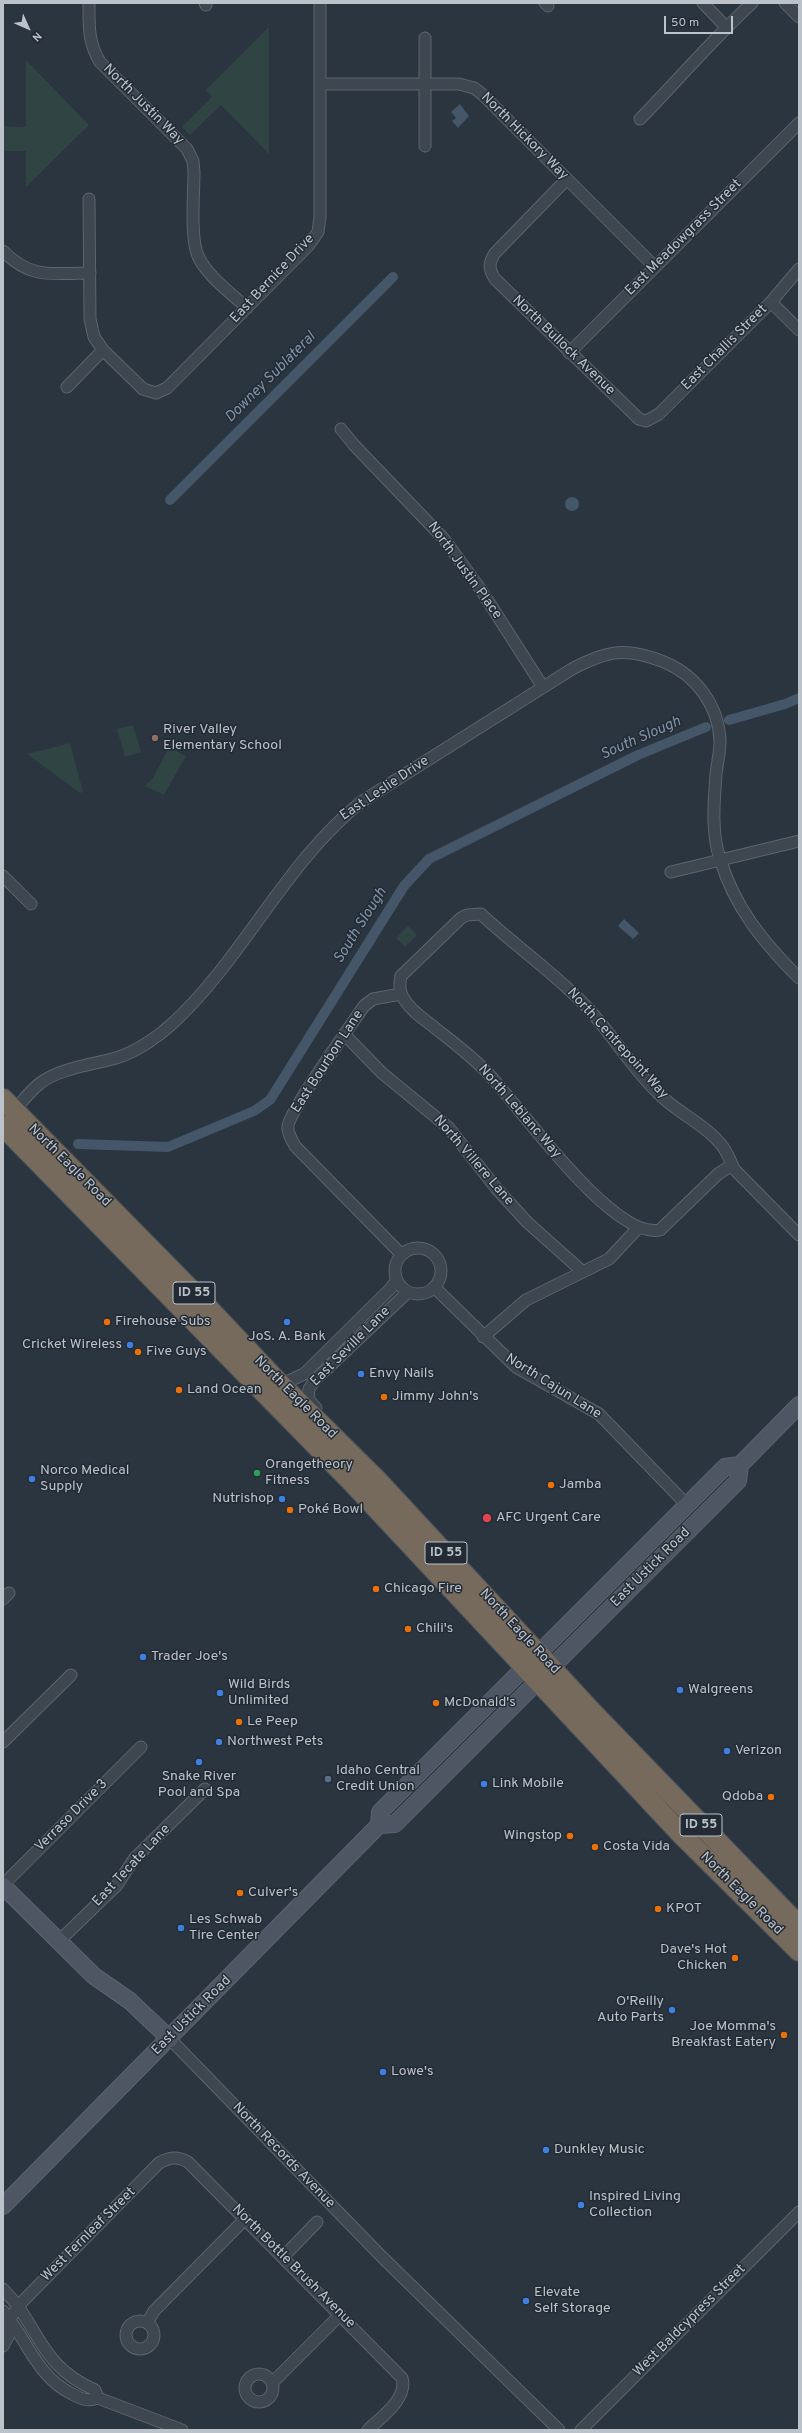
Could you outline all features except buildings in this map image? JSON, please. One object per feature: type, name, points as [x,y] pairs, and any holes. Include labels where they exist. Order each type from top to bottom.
[{"type":"highway","name":"North Eagle Road","points":[[7,1112],[110,1234],[349,1479],[537,1682],[740,1894],[799,1951]]},
{"type":"highway","name":"North Eagle Road","points":[[7,1112],[218,1318],[277,1381],[376,1479],[642,1764],[799,1926]]},
{"type":"highway","points":[[110,1234],[123,1235],[202,1316],[218,1318]]},
{"type":"highway","points":[[214,1341],[224,1338],[269,1383],[277,1381]]},
{"type":"main road","name":"East Ustick Road","points":[[537,1682],[738,1481],[740,1465],[799,1405]]},
{"type":"main road","name":"East Ustick Road","points":[[3,2206],[170,2039],[379,1825],[380,1812],[538,1652],[725,1467],[740,1465]]},
{"type":"main road","points":[[379,1825],[395,1824],[537,1682]]},
{"type":"main road","name":"North Records Avenue","points":[[3,1885],[58,1942],[94,1976],[130,2001],[170,2039]]},
{"type":"street","name":"North Justin Way","points":[[89,3],[89,37],[93,51],[100,62],[187,149],[192,161],[194,172],[195,242],[198,256],[206,268],[247,308]]},
{"type":"street","points":[[320,3],[320,84]]},
{"type":"street","points":[[703,3],[726,27]]},
{"type":"street","points":[[640,118],[695,63],[726,27],[752,3]]},
{"type":"street","points":[[785,3],[799,17]]},
{"type":"street","points":[[425,38],[425,146]]},
{"type":"street","name":"East Bernice Drive","points":[[103,350],[143,389],[156,393],[167,388],[308,246],[318,232],[320,216],[320,84]]},
{"type":"street","name":"North Hickory Way","points":[[320,84],[459,84],[478,91],[655,267]]},
{"type":"street","name":"East Meadowgrass Street","points":[[569,353],[799,123]]},
{"type":"street","name":"North Bullock Avenue","points":[[567,179],[495,252],[490,264],[494,278],[632,414],[646,421]]},
{"type":"street","points":[[66,387],[103,350],[94,337],[90,319],[89,199]]},
{"type":"street","points":[[3,251],[26,270],[41,273],[90,273]]},
{"type":"street","name":"East Challis Street","points":[[646,421],[659,414],[771,302],[799,269]]},
{"type":"street","points":[[771,302],[799,330]]},
{"type":"street","name":"North Justin Place","points":[[341,429],[354,445],[444,538],[481,590],[543,687]]},
{"type":"street","name":"East Leslie Drive","points":[[7,1112],[39,1083],[57,1074],[118,1057],[146,1043],[172,1024],[207,987],[317,842],[339,819],[361,802],[573,668],[604,654],[644,654],[677,668],[691,678],[709,701],[718,728],[720,740],[714,829],[720,858],[745,917],[773,952],[799,978]]},
{"type":"street","points":[[671,872],[720,858],[799,841]]},
{"type":"street","points":[[3,876],[31,904]]},
{"type":"street","name":"North Centrepoint Way","points":[[401,994],[399,987],[401,976],[461,918],[476,913],[481,914],[551,972],[585,1005],[658,1093],[710,1134],[723,1147],[732,1165],[799,1235]]},
{"type":"street","name":"East Bourbon Lane","points":[[401,994],[373,999],[364,1006],[344,1034],[300,1103],[288,1125],[288,1133],[295,1146],[402,1254]]},
{"type":"street","name":"North Leblanc Way","points":[[401,994],[411,1009],[470,1056],[494,1079],[573,1174],[603,1202],[639,1227]]},
{"type":"street","name":"North Villere Lane","points":[[344,1034],[382,1073],[449,1128],[496,1188],[526,1222],[583,1272]]},
{"type":"street","points":[[483,1337],[526,1300],[609,1259],[639,1227],[647,1231],[660,1230],[718,1174],[732,1165]]},
{"type":"street","points":[[422,1247],[436,1255],[442,1269],[441,1277],[434,1288],[429,1292],[418,1294],[408,1292],[397,1280],[395,1267],[402,1254],[412,1248],[422,1247]]},
{"type":"street","name":"East Seville Lane","points":[[277,1381],[289,1381],[304,1374],[390,1289],[397,1280]]},
{"type":"street","name":"North Cajun Lane","points":[[434,1288],[483,1337],[516,1367],[599,1414],[687,1505]]},
{"type":"street","name":"East Seville Lane","points":[[376,1479],[366,1459],[308,1399],[309,1390],[322,1374],[408,1292]]},
{"type":"street","points":[[3,1742],[70,1675]]},
{"type":"street","name":"Verraso Drive 3","points":[[3,1885],[141,1747]]},
{"type":"street","name":"East Tecate Lane","points":[[58,1942],[117,1885],[134,1859],[205,1789]]},
{"type":"street","name":"North Records Avenue","points":[[170,2039],[275,2149],[504,2378],[559,2430]]},
{"type":"street","name":"North Bottle Brush Avenue","points":[[173,2157],[188,2162],[398,2372],[404,2386],[397,2400],[368,2430]]},
{"type":"street","name":"West Fernleaf Street","points":[[5,2319],[160,2163],[173,2157]]},
{"type":"street","name":"West Baldcypress Street","points":[[581,2430],[799,2212]]},
{"type":"street","points":[[147,2323],[154,2311],[246,2220]]},
{"type":"street","points":[[282,2257],[317,2222]]},
{"type":"street","points":[[3,2289],[50,2358],[73,2379],[95,2390],[98,2398]]},
{"type":"street","points":[[272,2383],[340,2315]]},
{"type":"street","points":[[3,2346],[9,2335],[5,2319]]},
{"type":"street","points":[[5,2319],[53,2382],[82,2399],[89,2401],[98,2398],[182,2430]]},
{"type":"green space","points":[[269,27],[269,154],[221,105],[190,135],[182,127],[212,97],[206,90]]},
{"type":"green space","points":[[26,60],[89,125],[26,187],[26,151],[3,151],[3,126],[26,127]]},
{"type":"green space","points":[[133,725],[141,752],[125,757],[117,729]]},
{"type":"green space","points":[[70,743],[83,792],[80,793],[27,754]]},
{"type":"green space","points":[[169,747],[186,756],[164,795],[145,786],[153,778]]},
{"type":"green space","points":[[408,926],[417,935],[405,947],[396,938]]},
{"type":"water","points":[[460,104],[469,116],[458,128],[452,121],[456,118],[451,112]]},
{"type":"water","points":[[569,497],[575,497],[579,501],[579,507],[575,511],[569,511],[565,507],[565,501]]},
{"type":"water","points":[[624,919],[639,933],[633,939],[618,926]]},
{"type":"waterway","name":"Downey Sublateral","points":[[170,500],[393,277]]},
{"type":"waterway","name":"South Slough","points":[[729,720],[785,704],[799,698]]},
{"type":"waterway","name":"South Slough","points":[[78,1144],[168,1147],[254,1111],[270,1100],[404,886],[429,859],[638,755],[706,727]]},
{"type":"place","name":"River Valley Elementary School","points":[[155,738]]},
{"type":"place","name":"Firehouse Subs","points":[[107,1322]]},
{"type":"place","name":"JoS. A. Bank","points":[[287,1322]]},
{"type":"place","name":"Cricket Wireless","points":[[130,1345]]},
{"type":"place","name":"Five Guys","points":[[138,1352]]},
{"type":"place","name":"Envy Nails","points":[[361,1374]]},
{"type":"place","name":"Land Ocean","points":[[179,1390]]},
{"type":"place","name":"Jimmy John's","points":[[384,1397]]},
{"type":"place","name":"Orangetheory Fitness","points":[[257,1473]]},
{"type":"place","name":"Norco Medical Supply","points":[[32,1479]]},
{"type":"place","name":"Jamba","points":[[551,1485]]},
{"type":"place","name":"Nutrishop","points":[[282,1499]]},
{"type":"place","name":"Poké Bowl","points":[[290,1510]]},
{"type":"place","name":"AFC Urgent Care","points":[[487,1518]]},
{"type":"place","name":"Chicago Fire","points":[[376,1589]]},
{"type":"place","name":"Chili's","points":[[408,1629]]},
{"type":"place","name":"Trader Joe's","points":[[143,1657]]},
{"type":"place","name":"Walgreens","points":[[680,1690]]},
{"type":"place","name":"Wild Birds Unlimited","points":[[220,1693]]},
{"type":"place","name":"McDonald's","points":[[436,1703]]},
{"type":"place","name":"Le Peep","points":[[239,1722]]},
{"type":"place","name":"Northwest Pets","points":[[219,1742]]},
{"type":"place","name":"Verizon","points":[[727,1751]]},
{"type":"place","name":"Snake River Pool and Spa","points":[[199,1762]]},
{"type":"place","name":"Idaho Central Credit Union","points":[[328,1779]]},
{"type":"place","name":"Link Mobile","points":[[484,1784]]},
{"type":"place","name":"Qdoba","points":[[771,1797]]},
{"type":"place","name":"Wingstop","points":[[570,1836]]},
{"type":"place","name":"Costa Vida","points":[[595,1847]]},
{"type":"place","name":"Culver's","points":[[240,1893]]},
{"type":"place","name":"KPOT","points":[[658,1909]]},
{"type":"place","name":"Les Schwab Tire Center","points":[[181,1928]]},
{"type":"place","name":"Dave's Hot Chicken","points":[[735,1958]]},
{"type":"place","name":"O'Reilly Auto Parts","points":[[672,2010]]},
{"type":"place","name":"Joe Momma's Breakfast Eatery","points":[[784,2035]]},
{"type":"place","name":"Lowe's","points":[[383,2072]]},
{"type":"place","name":"Dunkley Music","points":[[546,2150]]},
{"type":"place","name":"Inspired Living Collection","points":[[581,2205]]},
{"type":"place","name":"Elevate Self Storage","points":[[526,2301]]}]
